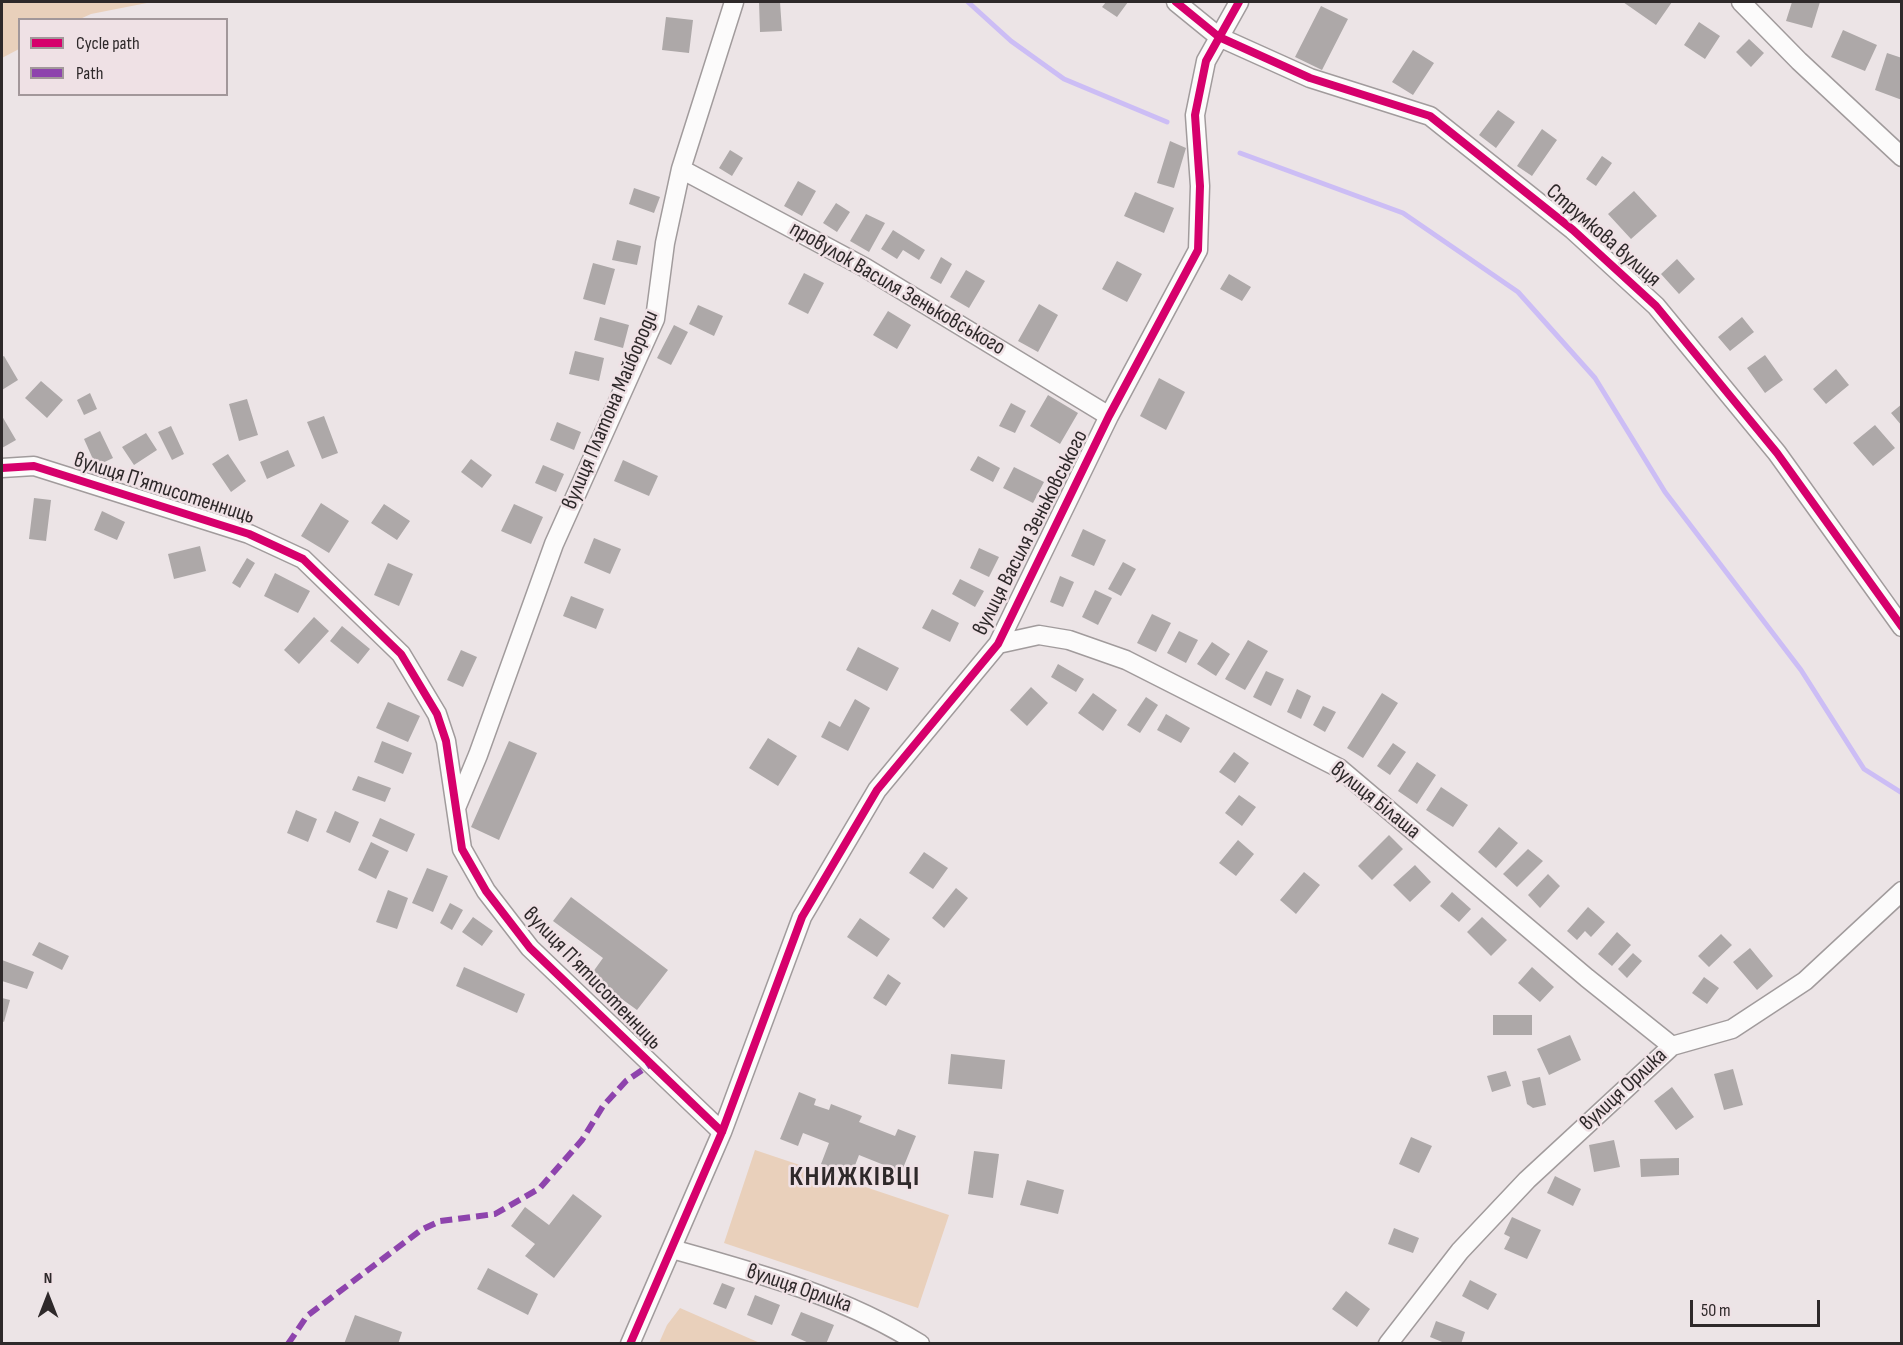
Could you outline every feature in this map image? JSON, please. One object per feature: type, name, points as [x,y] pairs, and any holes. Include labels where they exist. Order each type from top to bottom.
[{"type":"street","name":"вулиця Платона Майбороди","points":[[455,808],[478,755],[554,544],[655,319],[664,243],[681,169],[734,2]]},
{"type":"street","name":"Струмкова вулиця","points":[[1176,2],[1218,37],[1310,78],[1430,116],[1573,230],[1656,306],[1777,453],[1902,627]]},
{"type":"street","name":"вулиця Василя Зеньковського","points":[[630,1344],[722,1132],[802,917],[876,790],[998,644],[1110,416],[1198,250],[1200,186],[1194,115],[1206,62],[1239,2]]},
{"type":"street","points":[[1742,2],[1799,61],[1902,157]]},
{"type":"street","name":"провулок Василя Зеньковського","points":[[681,169],[864,267],[1110,416]]},
{"type":"street","name":"вулиця Пʼятисотенниць","points":[[2,468],[34,466],[249,534],[303,559],[401,654],[437,714],[446,741],[462,849],[486,891],[530,948],[722,1132]]},
{"type":"street","name":"вулиця Білаша","points":[[998,644],[1039,635],[1069,639],[1126,660],[1339,768],[1578,971],[1672,1046]]},
{"type":"street","name":"вулиця Орлика","points":[[1388,1344],[1460,1251],[1527,1180],[1672,1046],[1732,1029],[1805,981],[1902,891]]},
{"type":"street","name":"вулиця Орлика","points":[[672,1249],[828,1296],[883,1321],[916,1342]]},
{"type":"shaded area","points":[[2,2],[152,2],[91,14],[82,18],[18,18],[18,50],[2,58]]},
{"type":"shaded area","points":[[755,1150],[949,1215],[918,1308],[724,1243]]},
{"type":"shaded area","points":[[680,1308],[760,1343],[659,1343],[667,1325]]},
{"type":"building","points":[[759,2],[780,2],[782,31],[760,32]]},
{"type":"building","points":[[1106,2],[1128,2],[1117,17],[1102,7]]},
{"type":"building","points":[[1623,2],[1672,2],[1656,25]]},
{"type":"building","points":[[1792,2],[1820,2],[1812,28],[1786,21]]},
{"type":"building","points":[[1321,6],[1348,19],[1322,70],[1295,57]]},
{"type":"building","points":[[666,17],[693,20],[689,53],[662,50]]},
{"type":"building","points":[[1699,22],[1720,36],[1705,59],[1684,45]]},
{"type":"building","points":[[1843,30],[1877,45],[1865,71],[1831,57]]},
{"type":"building","points":[[1749,39],[1764,53],[1751,67],[1736,52]]},
{"type":"building","points":[[1413,50],[1434,63],[1413,95],[1392,82]]},
{"type":"building","points":[[1887,53],[1902,58],[1902,100],[1875,90]]},
{"type":"building","points":[[1498,110],[1515,122],[1496,148],[1479,135]]},
{"type":"building","points":[[1542,129],[1557,140],[1532,176],[1517,166]]},
{"type":"building","points":[[1170,141],[1186,148],[1174,188],[1157,183]]},
{"type":"building","points":[[730,150],[743,158],[732,176],[719,168]]},
{"type":"building","points":[[1602,156],[1612,163],[1596,186],[1586,179]]},
{"type":"building","points":[[798,181],[816,191],[802,216],[784,206]]},
{"type":"building","points":[[634,188],[660,197],[654,213],[629,204]]},
{"type":"building","points":[[1634,191],[1657,216],[1631,239],[1608,214]]},
{"type":"building","points":[[1135,192],[1174,208],[1164,233],[1124,216]]},
{"type":"building","points":[[836,203],[850,212],[837,232],[823,223]]},
{"type":"building","points":[[866,214],[885,223],[869,252],[850,241]]},
{"type":"building","points":[[893,230],[925,250],[919,260],[903,250],[897,259],[881,249]]},
{"type":"building","points":[[617,240],[641,246],[637,265],[612,260]]},
{"type":"building","points":[[941,257],[952,264],[941,284],[930,278]]},
{"type":"building","points":[[1677,259],[1695,279],[1679,294],[1661,274]]},
{"type":"building","points":[[1117,261],[1142,274],[1127,302],[1102,289]]},
{"type":"building","points":[[593,263],[615,269],[605,305],[583,299]]},
{"type":"building","points":[[966,270],[985,281],[969,308],[950,297]]},
{"type":"building","points":[[804,273],[824,283],[808,314],[788,304]]},
{"type":"building","points":[[1229,274],[1251,287],[1242,301],[1220,289]]},
{"type":"building","points":[[1039,304],[1058,315],[1038,352],[1018,341]]},
{"type":"building","points":[[698,305],[723,316],[714,336],[689,324]]},
{"type":"building","points":[[888,311],[911,325],[897,349],[873,335]]},
{"type":"building","points":[[600,317],[629,325],[623,348],[594,340]]},
{"type":"building","points":[[1742,317],[1754,332],[1730,351],[1718,337]]},
{"type":"building","points":[[674,325],[688,332],[671,365],[657,358]]},
{"type":"building","points":[[575,351],[604,358],[599,381],[569,374]]},
{"type":"building","points":[[1765,355],[1783,380],[1765,393],[1747,368]]},
{"type":"building","points":[[4,356],[18,380],[2,390],[2,357]]},
{"type":"building","points":[[1836,369],[1849,385],[1826,404],[1813,389]]},
{"type":"building","points":[[1159,378],[1185,392],[1166,430],[1140,416]]},
{"type":"building","points":[[41,381],[63,400],[47,418],[25,398]]},
{"type":"building","points":[[90,393],[97,409],[84,415],[77,400]]},
{"type":"building","points":[[1048,395],[1078,413],[1060,444],[1030,426]]},
{"type":"building","points":[[247,399],[258,435],[239,441],[229,404]]},
{"type":"building","points":[[1011,403],[1026,411],[1015,433],[999,426]]},
{"type":"building","points":[[1902,404],[1902,426],[1891,413]]},
{"type":"building","points":[[2,416],[16,440],[2,448]]},
{"type":"building","points":[[324,416],[338,453],[322,459],[307,422]]},
{"type":"building","points":[[557,422],[581,432],[574,450],[550,440]]},
{"type":"building","points":[[1875,425],[1895,448],[1873,466],[1853,443]]},
{"type":"building","points":[[171,426],[184,454],[172,460],[158,432]]},
{"type":"building","points":[[100,431],[113,458],[96,466],[84,439]]},
{"type":"building","points":[[146,433],[157,450],[134,465],[122,447]]},
{"type":"building","points":[[288,450],[295,466],[267,479],[260,462]]},
{"type":"building","points":[[228,454],[246,481],[231,492],[212,464]]},
{"type":"building","points":[[978,456],[1000,468],[993,482],[970,470]]},
{"type":"building","points":[[471,459],[492,475],[482,488],[461,472]]},
{"type":"building","points":[[623,460],[658,476],[649,496],[614,481]]},
{"type":"building","points":[[543,465],[564,474],[556,492],[535,483]]},
{"type":"building","points":[[1014,467],[1044,482],[1033,503],[1003,488]]},
{"type":"building","points":[[34,498],[51,500],[46,541],[29,539]]},
{"type":"building","points":[[321,503],[349,521],[329,553],[301,536]]},
{"type":"building","points":[[384,504],[410,521],[397,540],[371,523]]},
{"type":"building","points":[[514,504],[543,517],[531,544],[501,531]]},
{"type":"building","points":[[102,511],[125,522],[117,540],[94,530]]},
{"type":"building","points":[[1083,529],[1106,540],[1094,566],[1071,556]]},
{"type":"building","points":[[594,538],[621,549],[610,574],[584,563]]},
{"type":"building","points":[[200,546],[206,571],[174,579],[168,554]]},
{"type":"building","points":[[979,548],[999,557],[989,577],[970,568]]},
{"type":"building","points":[[247,558],[255,563],[240,588],[232,583]]},
{"type":"building","points":[[1123,562],[1136,569],[1121,596],[1108,589]]},
{"type":"building","points":[[388,563],[413,574],[399,606],[374,595]]},
{"type":"building","points":[[275,573],[310,591],[298,613],[264,596]]},
{"type":"building","points":[[1060,576],[1074,582],[1063,607],[1050,602]]},
{"type":"building","points":[[960,579],[984,591],[975,607],[952,594]]},
{"type":"building","points":[[1095,590],[1112,598],[1098,625],[1082,617]]},
{"type":"building","points":[[571,596],[604,609],[596,629],[563,616]]},
{"type":"building","points":[[932,609],[959,623],[950,642],[922,628]]},
{"type":"building","points":[[1152,614],[1171,623],[1156,652],[1137,643]]},
{"type":"building","points":[[314,617],[329,631],[299,664],[284,650]]},
{"type":"building","points":[[342,626],[370,649],[358,664],[330,641]]},
{"type":"building","points":[[1179,631],[1198,640],[1186,663],[1167,653]]},
{"type":"building","points":[[1248,640],[1268,651],[1245,690],[1225,679]]},
{"type":"building","points":[[1212,642],[1230,654],[1216,676],[1197,664]]},
{"type":"building","points":[[858,647],[899,668],[887,691],[846,670]]},
{"type":"building","points":[[461,650],[477,657],[463,687],[447,680]]},
{"type":"building","points":[[1058,664],[1084,679],[1076,692],[1051,677]]},
{"type":"building","points":[[1266,671],[1284,679],[1271,706],[1253,697]]},
{"type":"building","points":[[1031,687],[1048,703],[1027,726],[1010,710]]},
{"type":"building","points":[[1297,689],[1311,696],[1301,719],[1287,712]]},
{"type":"building","points":[[1093,693],[1117,710],[1103,731],[1078,713]]},
{"type":"building","points":[[1382,693],[1398,703],[1363,758],[1347,748]]},
{"type":"building","points":[[1146,697],[1158,705],[1140,733],[1127,725]]},
{"type":"building","points":[[855,699],[870,708],[848,751],[821,737],[829,721],[840,727]]},
{"type":"building","points":[[388,702],[420,716],[408,742],[376,728]]},
{"type":"building","points":[[1323,706],[1336,712],[1325,732],[1313,725]]},
{"type":"building","points":[[1166,714],[1190,728],[1181,743],[1157,730]]},
{"type":"building","points":[[768,738],[797,756],[778,786],[749,768]]},
{"type":"building","points":[[382,741],[412,753],[403,774],[374,762]]},
{"type":"building","points":[[509,741],[537,753],[499,840],[471,827]]},
{"type":"building","points":[[1393,743],[1406,752],[1390,775],[1377,766]]},
{"type":"building","points":[[1234,752],[1249,763],[1235,783],[1219,772]]},
{"type":"building","points":[[1417,762],[1436,775],[1417,804],[1398,791]]},
{"type":"building","points":[[358,776],[391,788],[385,802],[352,790]]},
{"type":"building","points":[[1441,787],[1468,805],[1453,827],[1426,810]]},
{"type":"building","points":[[1239,795],[1256,807],[1242,826],[1225,813]]},
{"type":"building","points":[[296,810],[317,819],[308,842],[287,833]]},
{"type":"building","points":[[335,811],[359,822],[350,843],[326,832]]},
{"type":"building","points":[[380,818],[415,834],[407,852],[372,836]]},
{"type":"building","points":[[1499,827],[1518,843],[1496,868],[1478,852]]},
{"type":"building","points":[[1389,835],[1403,849],[1372,880],[1358,866]]},
{"type":"building","points":[[1238,840],[1254,854],[1236,876],[1219,863]]},
{"type":"building","points":[[371,842],[389,851],[376,879],[358,870]]},
{"type":"building","points":[[1528,849],[1543,861],[1517,887],[1503,874]]},
{"type":"building","points":[[924,852],[948,868],[933,889],[909,873]]},
{"type":"building","points":[[1415,865],[1431,882],[1410,902],[1393,885]]},
{"type":"building","points":[[427,868],[448,876],[433,912],[412,903]]},
{"type":"building","points":[[1304,872],[1320,885],[1296,914],[1280,900]]},
{"type":"building","points":[[1548,874],[1560,886],[1540,908],[1528,895]]},
{"type":"building","points":[[956,888],[968,898],[944,928],[932,918]]},
{"type":"building","points":[[388,890],[408,898],[397,929],[376,922]]},
{"type":"building","points":[[1452,892],[1471,909],[1459,922],[1440,906]]},
{"type":"building","points":[[571,897],[668,970],[637,1010],[590,976],[603,958],[553,921]]},
{"type":"building","points":[[450,903],[463,910],[452,930],[440,923]]},
{"type":"building","points":[[1588,907],[1605,922],[1591,937],[1585,931],[1577,940],[1567,931]]},
{"type":"building","points":[[473,917],[493,931],[482,946],[462,932]]},
{"type":"building","points":[[1482,917],[1507,940],[1491,956],[1467,932]]},
{"type":"building","points":[[860,918],[890,939],[877,957],[847,937]]},
{"type":"building","points":[[1617,932],[1631,945],[1612,966],[1598,954]]},
{"type":"building","points":[[1721,934],[1732,945],[1709,967],[1698,956]]},
{"type":"building","points":[[39,942],[69,956],[62,970],[32,955]]},
{"type":"building","points":[[1750,948],[1773,976],[1757,990],[1733,962]]},
{"type":"building","points":[[1633,953],[1642,961],[1627,978],[1618,969]]},
{"type":"building","points":[[2,960],[34,972],[27,989],[2,981]]},
{"type":"building","points":[[464,967],[525,994],[517,1013],[456,986]]},
{"type":"building","points":[[1532,967],[1554,987],[1540,1002],[1518,983]]},
{"type":"building","points":[[888,974],[901,983],[886,1006],[873,998]]},
{"type":"building","points":[[1704,977],[1719,988],[1707,1004],[1692,993]]},
{"type":"building","points":[[2,998],[10,1000],[4,1022],[2,1021]]},
{"type":"building","points":[[1493,1015],[1532,1015],[1532,1035],[1493,1035]]},
{"type":"building","points":[[1570,1035],[1581,1060],[1549,1075],[1537,1049]]},
{"type":"building","points":[[951,1054],[1005,1060],[1002,1089],[948,1084]]},
{"type":"building","points":[[1733,1069],[1743,1105],[1724,1110],[1714,1074]]},
{"type":"building","points":[[1506,1071],[1511,1086],[1492,1092],[1487,1076]]},
{"type":"building","points":[[1540,1077],[1546,1105],[1533,1108],[1527,1104],[1522,1081]]},
{"type":"building","points":[[1672,1087],[1694,1117],[1676,1130],[1654,1101]]},
{"type":"building","points":[[799,1092],[816,1099],[814,1105],[829,1110],[831,1104],[862,1116],[859,1122],[895,1136],[898,1129],[916,1136],[897,1183],[880,1176],[884,1165],[859,1155],[851,1176],[821,1164],[829,1143],[803,1133],[798,1146],[780,1139]]},
{"type":"building","points":[[1411,1137],[1432,1146],[1419,1173],[1399,1164]]},
{"type":"building","points":[[1614,1140],[1620,1167],[1594,1172],[1589,1145]]},
{"type":"building","points":[[974,1151],[999,1154],[993,1198],[968,1194]]},
{"type":"building","points":[[1679,1158],[1679,1175],[1641,1177],[1640,1159]]},
{"type":"building","points":[[1555,1176],[1581,1189],[1573,1206],[1547,1193]]},
{"type":"building","points":[[1027,1180],[1064,1190],[1058,1214],[1020,1205]]},
{"type":"building","points":[[573,1194],[602,1216],[554,1278],[525,1256],[535,1244],[511,1226],[525,1207],[549,1225]]},
{"type":"building","points":[[1512,1217],[1541,1230],[1527,1259],[1504,1249],[1510,1237],[1504,1234]]},
{"type":"building","points":[[1394,1228],[1419,1238],[1413,1253],[1388,1244]]},
{"type":"building","points":[[488,1268],[538,1294],[528,1315],[477,1289]]},
{"type":"building","points":[[1470,1280],[1497,1294],[1488,1310],[1462,1296]]},
{"type":"building","points":[[722,1283],[735,1288],[726,1309],[713,1304]]},
{"type":"building","points":[[1346,1291],[1370,1309],[1357,1327],[1332,1309]]},
{"type":"building","points":[[755,1295],[780,1305],[772,1325],[747,1315]]},
{"type":"building","points":[[801,1312],[834,1325],[826,1344],[811,1344],[791,1335]]},
{"type":"building","points":[[355,1315],[402,1332],[398,1344],[344,1344]]},
{"type":"building","points":[[1436,1321],[1465,1332],[1461,1344],[1447,1344],[1430,1337]]},
{"type":"waterway","points":[[968,2],[1011,41],[1064,79],[1167,122]]},
{"type":"waterway","points":[[1240,153],[1403,213],[1518,292],[1595,378],[1665,492],[1801,670],[1864,769],[1902,793]]},
{"type":"marked path","points":[[288,1344],[307,1316],[421,1230],[440,1221],[495,1214],[540,1188],[582,1140],[603,1106],[626,1081],[651,1064]]},
{"type":"cycle path","points":[[1176,2],[1219,37],[1310,78],[1430,116],[1573,230],[1656,306],[1777,453],[1902,627]]},
{"type":"cycle path","points":[[630,1344],[722,1132],[802,917],[877,790],[998,644],[1109,416],[1198,250],[1200,186],[1195,115],[1206,61],[1239,2]]},
{"type":"cycle path","points":[[2,468],[34,466],[249,534],[303,559],[401,654],[437,714],[446,741],[462,849],[486,891],[530,948],[722,1132]]},
{"type":"district","name":"КНИЖКІВЦІ","points":[[855,1178]]}]
